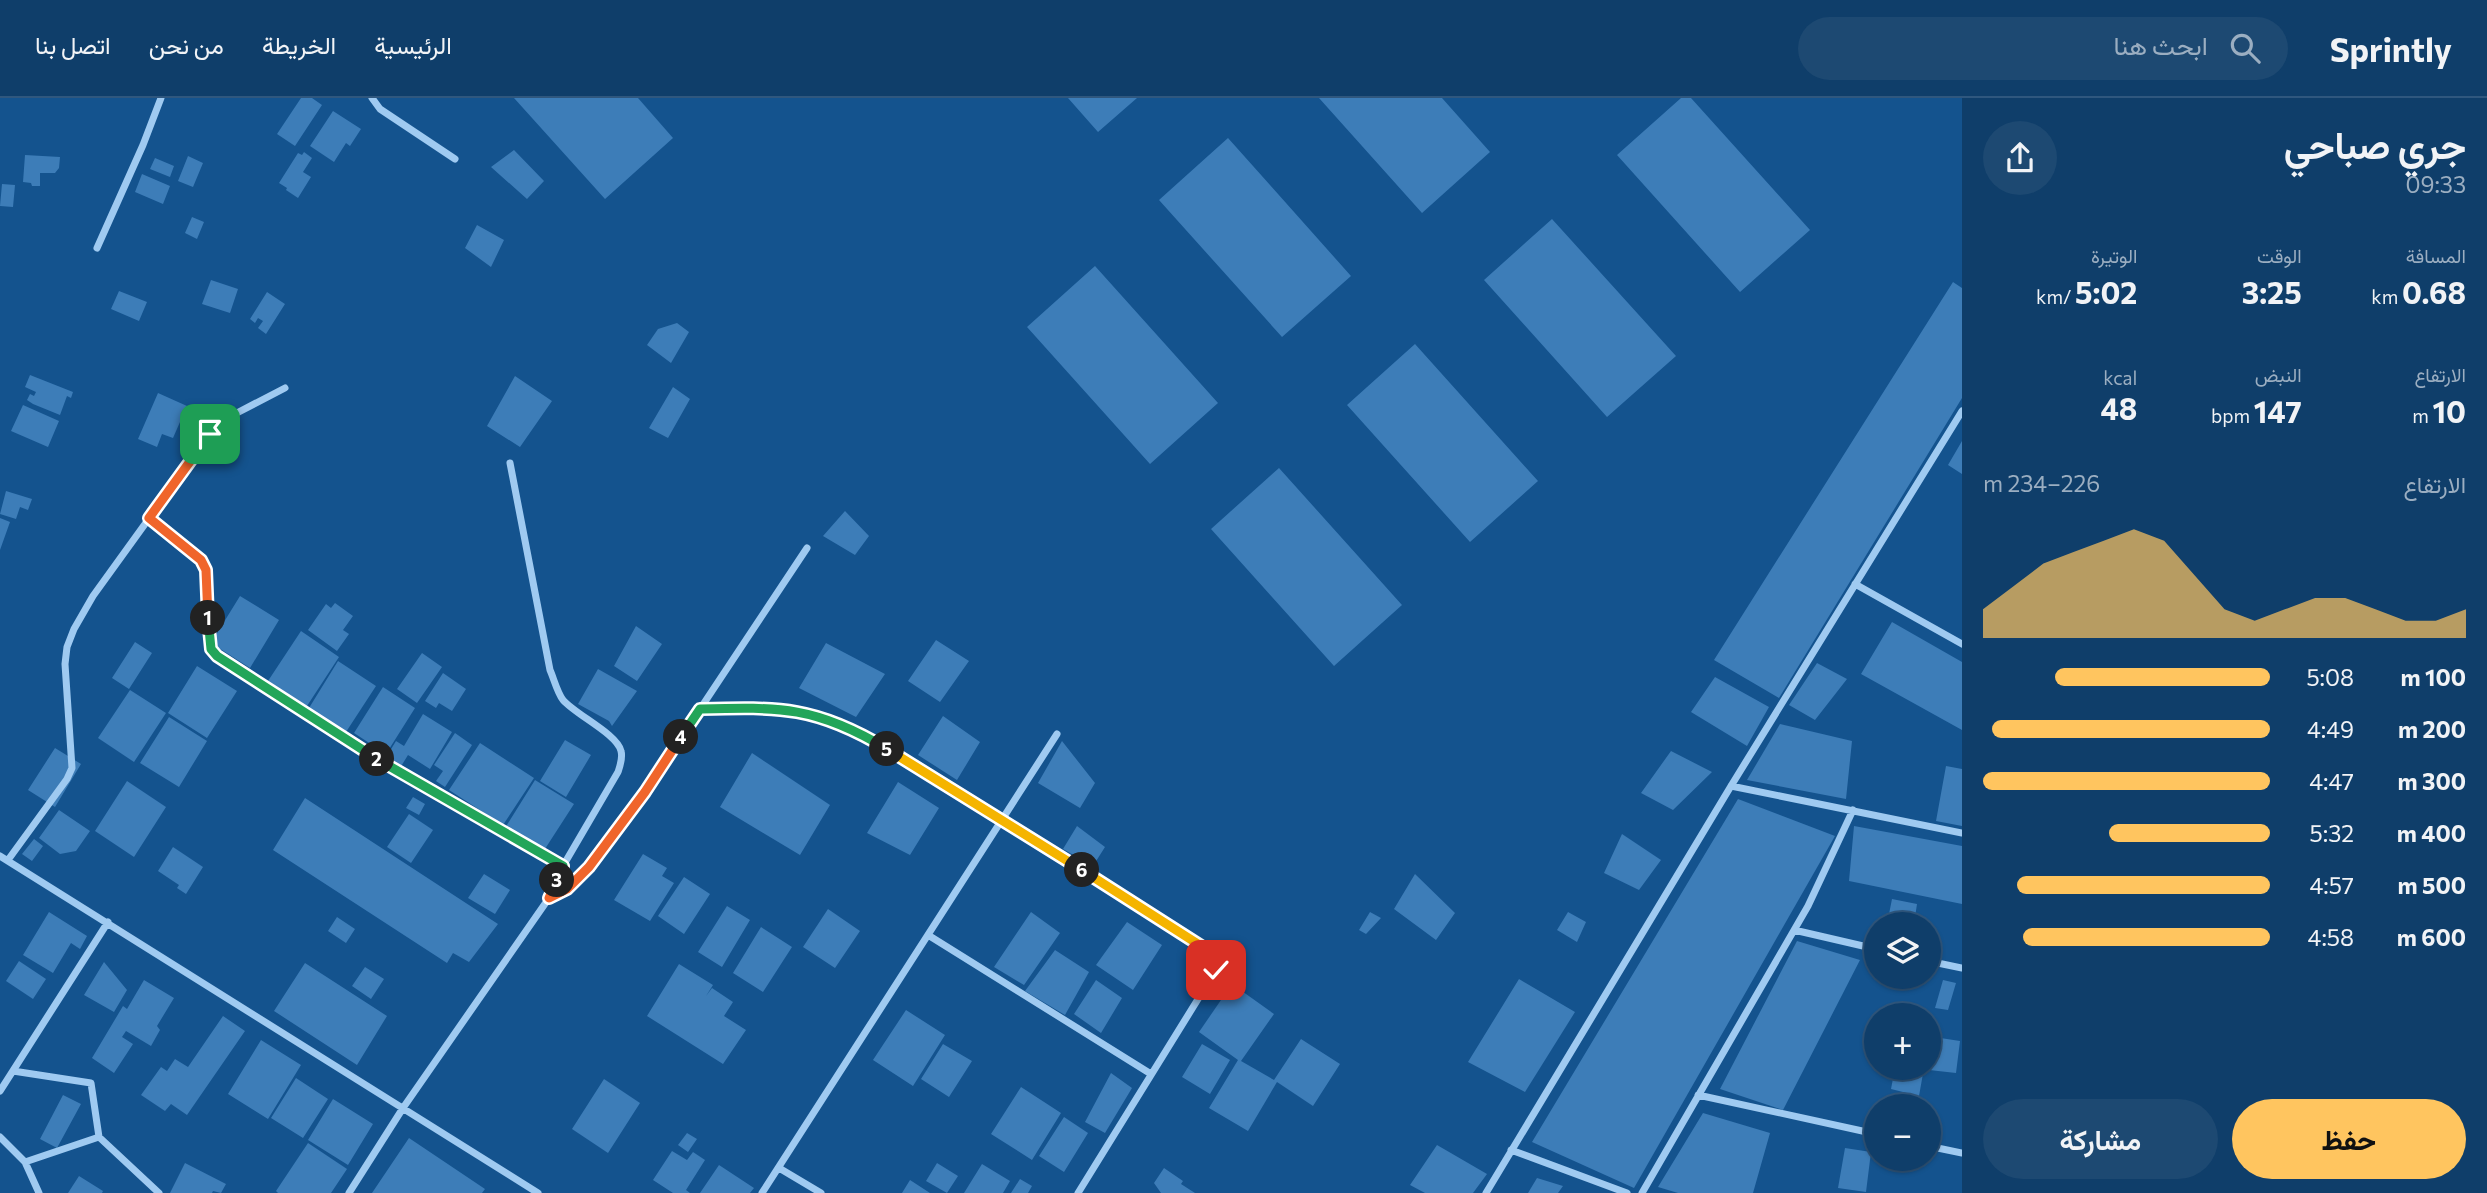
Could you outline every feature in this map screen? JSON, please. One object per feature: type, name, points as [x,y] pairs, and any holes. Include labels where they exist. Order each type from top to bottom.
[{"type":"street","points":[[97,248],[161,98]]},
{"type":"street","points":[[372,98],[380,109],[455,159]]},
{"type":"street","points":[[8,860],[67,779],[72,768],[65,664],[67,647],[93,596],[220,423],[285,388]]},
{"type":"street","points":[[1486,1193],[1731,786],[1962,411]]},
{"type":"street","points":[[349,1193],[403,1108],[549,898],[563,866],[618,772],[622,760],[621,749],[614,740],[575,712],[561,698],[550,670],[510,463]]},
{"type":"street","points":[[149,518],[192,551],[206,570],[209,639],[211,649],[217,656],[386,765],[563,866]]},
{"type":"street","points":[[549,898],[567,889],[589,867],[645,792],[807,548]]},
{"type":"street","points":[[1856,584],[1962,644]]},
{"type":"street","points":[[700,709],[769,707],[804,712],[836,721],[861,733],[1001,819],[1212,953],[1218,961],[1216,970],[1077,1193]]},
{"type":"street","points":[[762,1193],[1057,734]]},
{"type":"street","points":[[1731,786],[1962,833]]},
{"type":"street","points":[[1642,1193],[1817,889],[1853,810]]},
{"type":"street","points":[[0,856],[538,1193]]},
{"type":"street","points":[[0,1091],[108,922]]},
{"type":"street","points":[[1794,930],[1864,945]]},
{"type":"street","points":[[928,935],[1151,1074]]},
{"type":"street","points":[[1941,964],[1962,968]]},
{"type":"street","points":[[13,1071],[91,1083],[99,1138],[159,1193]]},
{"type":"street","points":[[1698,1095],[1864,1131]]},
{"type":"street","points":[[0,1137],[25,1162],[39,1193]]},
{"type":"street","points":[[25,1162],[99,1138]]},
{"type":"street","points":[[1941,1149],[1962,1153]]},
{"type":"street","points":[[1511,1150],[1627,1193]]},
{"type":"street","points":[[779,1167],[821,1193]]},
{"type":"building","points":[[301,98],[312,98],[322,105],[295,146],[277,134]]},
{"type":"building","points":[[514,98],[638,98],[673,138],[605,199]]},
{"type":"building","points":[[1068,98],[1137,98],[1098,132]]},
{"type":"building","points":[[1319,98],[1442,98],[1490,152],[1422,213]]},
{"type":"building","points":[[1681,98],[1691,98],[1810,230],[1740,292],[1617,155]]},
{"type":"building","points":[[333,111],[361,129],[350,146],[346,143],[334,162],[310,146]]},
{"type":"building","points":[[1228,138],[1351,276],[1282,337],[1159,200]]},
{"type":"building","points":[[514,150],[544,181],[527,199],[491,167]]},
{"type":"building","points":[[304,152],[312,158],[303,172],[311,177],[298,198],[279,183],[298,153],[302,155]]},
{"type":"building","points":[[25,155],[60,157],[59,168],[55,173],[40,173],[40,186],[32,186],[31,183],[23,182]]},
{"type":"building","points":[[188,156],[203,163],[193,187],[178,181]]},
{"type":"building","points":[[155,158],[174,166],[170,177],[150,169]]},
{"type":"building","points":[[142,174],[170,186],[163,204],[135,192]]},
{"type":"building","points":[[2,184],[15,185],[13,207],[0,206]]},
{"type":"building","points":[[192,217],[204,222],[197,239],[185,233]]},
{"type":"building","points":[[1552,219],[1676,356],[1607,417],[1484,280]]},
{"type":"building","points":[[477,225],[504,240],[491,267],[465,248]]},
{"type":"building","points":[[1095,266],[1218,403],[1150,464],[1027,327]]},
{"type":"building","points":[[211,280],[238,289],[230,313],[202,304]]},
{"type":"building","points":[[1953,282],[1962,288],[1962,398],[1779,698],[1714,660]]},
{"type":"building","points":[[119,291],[147,302],[139,321],[111,309]]},
{"type":"building","points":[[267,292],[285,304],[266,334],[258,328],[263,321],[258,318],[255,323],[250,319]]},
{"type":"building","points":[[677,323],[689,332],[671,363],[647,345],[658,329]]},
{"type":"building","points":[[1415,344],[1538,481],[1470,542],[1347,405]]},
{"type":"building","points":[[30,375],[73,392],[71,398],[67,396],[60,415],[27,400],[30,394],[34,396],[36,392],[25,387]]},
{"type":"building","points":[[515,376],[552,401],[520,447],[487,426]]},
{"type":"building","points":[[673,387],[690,399],[668,438],[649,428]]},
{"type":"building","points":[[158,393],[187,406],[173,438],[162,434],[157,447],[138,439]]},
{"type":"building","points":[[23,405],[59,421],[48,447],[11,431]]},
{"type":"building","points":[[1962,441],[1962,474],[1948,465]]},
{"type":"building","points":[[1279,468],[1402,605],[1334,666],[1211,529]]},
{"type":"building","points":[[6,491],[32,499],[28,510],[20,507],[16,519],[0,514]]},
{"type":"building","points":[[845,511],[869,536],[855,555],[823,536]]},
{"type":"building","points":[[0,518],[10,522],[0,550]]},
{"type":"building","points":[[240,596],[279,620],[250,668],[211,643]]},
{"type":"building","points":[[335,603],[353,616],[343,630],[349,634],[337,651],[308,630],[326,604],[331,608]]},
{"type":"building","points":[[1892,622],[1962,662],[1962,730],[1861,674]]},
{"type":"building","points":[[636,626],[662,644],[637,681],[614,666]]},
{"type":"building","points":[[301,631],[339,657],[307,706],[268,681]]},
{"type":"building","points":[[936,640],[969,661],[940,702],[908,681]]},
{"type":"building","points":[[135,642],[152,653],[129,689],[112,678]]},
{"type":"building","points":[[826,643],[885,674],[856,717],[799,688]]},
{"type":"building","points":[[422,653],[442,667],[417,703],[397,689]]},
{"type":"building","points":[[338,661],[376,686],[346,732],[309,708]]},
{"type":"building","points":[[1817,663],[1847,679],[1815,720],[1789,705]]},
{"type":"building","points":[[197,666],[237,691],[207,738],[168,713]]},
{"type":"building","points":[[598,669],[637,691],[612,726],[609,721],[578,704]]},
{"type":"building","points":[[443,673],[466,689],[452,711],[439,703],[436,708],[425,701]]},
{"type":"building","points":[[1715,677],[1769,707],[1747,746],[1691,712]]},
{"type":"building","points":[[383,687],[415,708],[386,754],[354,733]]},
{"type":"building","points":[[130,690],[166,713],[134,762],[98,738]]},
{"type":"building","points":[[423,714],[452,732],[430,769],[408,755],[400,768],[385,759],[396,741],[404,746]]},
{"type":"building","points":[[943,716],[980,742],[957,780],[918,755]]},
{"type":"building","points":[[169,717],[207,741],[179,787],[140,763]]},
{"type":"building","points":[[1780,724],[1852,741],[1846,799],[1747,780]]},
{"type":"building","points":[[455,733],[472,745],[445,787],[436,781],[443,771],[434,765]]},
{"type":"building","points":[[565,740],[591,755],[566,797],[540,781]]},
{"type":"building","points":[[1062,741],[1095,783],[1080,808],[1038,783]]},
{"type":"building","points":[[480,743],[534,778],[503,825],[449,790]]},
{"type":"building","points":[[55,748],[81,764],[55,807],[28,790]]},
{"type":"building","points":[[1671,751],[1712,772],[1673,810],[1641,793]]},
{"type":"building","points":[[752,753],[830,805],[800,855],[720,807]]},
{"type":"building","points":[[1946,766],[1962,769],[1962,826],[1936,821]]},
{"type":"building","points":[[535,780],[574,804],[543,852],[505,828]]},
{"type":"building","points":[[127,781],[166,807],[134,857],[95,831]]},
{"type":"building","points":[[898,782],[939,808],[910,855],[867,833]]},
{"type":"building","points":[[413,797],[425,804],[419,815],[406,808]]},
{"type":"building","points":[[305,798],[498,924],[469,962],[453,953],[447,963],[273,850]]},
{"type":"building","points":[[1738,799],[1835,836],[1634,1188],[1532,1142]]},
{"type":"building","points":[[59,810],[90,831],[76,851],[60,854],[39,838]]},
{"type":"building","points":[[409,814],[433,830],[411,863],[387,847]]},
{"type":"building","points":[[1077,826],[1105,847],[1093,866],[1063,849]]},
{"type":"building","points":[[1854,826],[1962,846],[1962,904],[1849,881]]},
{"type":"building","points":[[1622,834],[1661,860],[1639,890],[1604,873]]},
{"type":"building","points":[[34,839],[43,846],[32,861],[22,854]]},
{"type":"building","points":[[173,847],[203,867],[186,894],[177,888],[179,885],[158,871]]},
{"type":"building","points":[[643,854],[667,868],[662,876],[674,883],[650,921],[614,900]]},
{"type":"building","points":[[484,874],[510,890],[495,914],[468,898]]},
{"type":"building","points":[[1415,874],[1455,913],[1436,940],[1394,909]]},
{"type":"building","points":[[684,877],[710,894],[684,934],[658,916]]},
{"type":"building","points":[[1892,899],[1917,904],[1916,912],[1889,912]]},
{"type":"building","points":[[727,906],[750,920],[722,967],[698,952]]},
{"type":"building","points":[[828,909],[860,931],[835,968],[803,947]]},
{"type":"building","points":[[49,912],[87,936],[80,949],[71,943],[53,973],[23,955]]},
{"type":"building","points":[[1031,912],[1060,933],[1024,985],[994,967]]},
{"type":"building","points":[[1370,912],[1381,918],[1366,934],[1359,930]]},
{"type":"building","points":[[1568,912],[1586,922],[1577,942],[1557,930]]},
{"type":"building","points":[[337,917],[355,929],[346,943],[328,931]]},
{"type":"building","points":[[1127,922],[1162,945],[1133,990],[1096,965]]},
{"type":"building","points":[[761,927],[792,947],[763,992],[733,973]]},
{"type":"building","points":[[1797,941],[1860,960],[1783,1110],[1720,1089]]},
{"type":"building","points":[[1055,950],[1089,972],[1065,1015],[1025,991]]},
{"type":"building","points":[[19,961],[46,979],[33,999],[6,981]]},
{"type":"building","points":[[104,962],[127,990],[114,1012],[84,995]]},
{"type":"building","points":[[305,963],[387,1016],[357,1065],[274,1011]]},
{"type":"building","points":[[679,964],[713,985],[706,996],[712,988],[733,1002],[724,1016],[746,1030],[723,1064],[647,1016]]},
{"type":"building","points":[[365,967],[384,979],[371,999],[352,986]]},
{"type":"building","points":[[1519,979],[1575,1012],[1525,1092],[1468,1062]]},
{"type":"building","points":[[144,980],[174,998],[157,1026],[160,1030],[151,1046],[126,1031],[122,1037],[133,1044],[114,1073],[92,1058],[123,1006],[127,1009]]},
{"type":"building","points":[[1096,980],[1122,998],[1101,1033],[1074,1014]]},
{"type":"building","points":[[1943,980],[1956,983],[1948,1010],[1941,1009],[1941,1003],[1936,1003]]},
{"type":"building","points":[[1232,984],[1274,1014],[1241,1061],[1274,1080],[1301,1039],[1340,1064],[1313,1106],[1277,1082],[1248,1131],[1209,1108],[1238,1060],[1199,1032]]},
{"type":"building","points":[[906,1010],[945,1035],[913,1086],[873,1060]]},
{"type":"building","points":[[223,1016],[245,1031],[187,1115],[171,1104],[165,1111],[141,1095],[161,1067],[167,1071],[175,1059],[188,1067]]},
{"type":"building","points":[[1941,1038],[1960,1041],[1956,1073],[1941,1071]]},
{"type":"building","points":[[261,1040],[301,1065],[268,1119],[228,1094]]},
{"type":"building","points":[[943,1044],[972,1061],[949,1097],[921,1079]]},
{"type":"building","points":[[1202,1044],[1230,1060],[1210,1094],[1182,1077]]},
{"type":"building","points":[[1111,1073],[1132,1088],[1105,1133],[1085,1122]]},
{"type":"building","points":[[296,1078],[328,1099],[303,1138],[271,1118]]},
{"type":"building","points":[[604,1079],[640,1103],[608,1153],[572,1129]]},
{"type":"building","points":[[1893,1080],[1922,1080],[1919,1094],[1891,1089]]},
{"type":"building","points":[[1021,1087],[1061,1113],[1032,1160],[991,1134]]},
{"type":"building","points":[[63,1095],[81,1104],[57,1148],[40,1139]]},
{"type":"building","points":[[333,1099],[373,1124],[348,1165],[308,1140]]},
{"type":"building","points":[[1703,1113],[1770,1133],[1753,1193],[1678,1193],[1658,1187]]},
{"type":"building","points":[[1064,1117],[1088,1133],[1064,1172],[1039,1156]]},
{"type":"building","points":[[687,1133],[697,1139],[688,1152],[678,1145]]},
{"type":"building","points":[[409,1138],[485,1189],[482,1193],[372,1193]]},
{"type":"building","points":[[308,1143],[347,1169],[331,1193],[278,1193],[276,1191]]},
{"type":"building","points":[[1437,1145],[1487,1174],[1473,1193],[1425,1193],[1410,1185]]},
{"type":"building","points":[[1845,1148],[1864,1151],[1864,1171],[1869,1171],[1866,1192],[1838,1188]]},
{"type":"building","points":[[672,1151],[687,1160],[693,1152],[705,1160],[686,1190],[690,1193],[673,1193],[653,1180]]},
{"type":"building","points":[[185,1163],[226,1184],[221,1193],[170,1193]]},
{"type":"building","points":[[937,1163],[958,1176],[947,1193],[926,1181]]},
{"type":"building","points":[[982,1164],[1010,1181],[1003,1193],[964,1193]]},
{"type":"building","points":[[719,1165],[754,1188],[750,1193],[700,1193]]},
{"type":"building","points":[[1164,1168],[1195,1193],[1161,1193],[1154,1183]]},
{"type":"building","points":[[79,1176],[103,1191],[102,1193],[68,1193]]},
{"type":"building","points":[[1537,1178],[1563,1186],[1558,1193],[1528,1193]]},
{"type":"building","points":[[1020,1179],[1032,1186],[1028,1193],[1011,1193]]},
{"type":"building","points":[[910,1180],[930,1193],[902,1193]]},
{"type":"route","points":[[210,434],[149,518],[192,551],[206,570],[211,649],[217,656],[386,765],[563,866],[549,898],[567,889],[589,867],[645,792],[700,709],[769,707],[804,712],[836,721],[861,733],[1212,953],[1218,961],[1216,970]]}]
